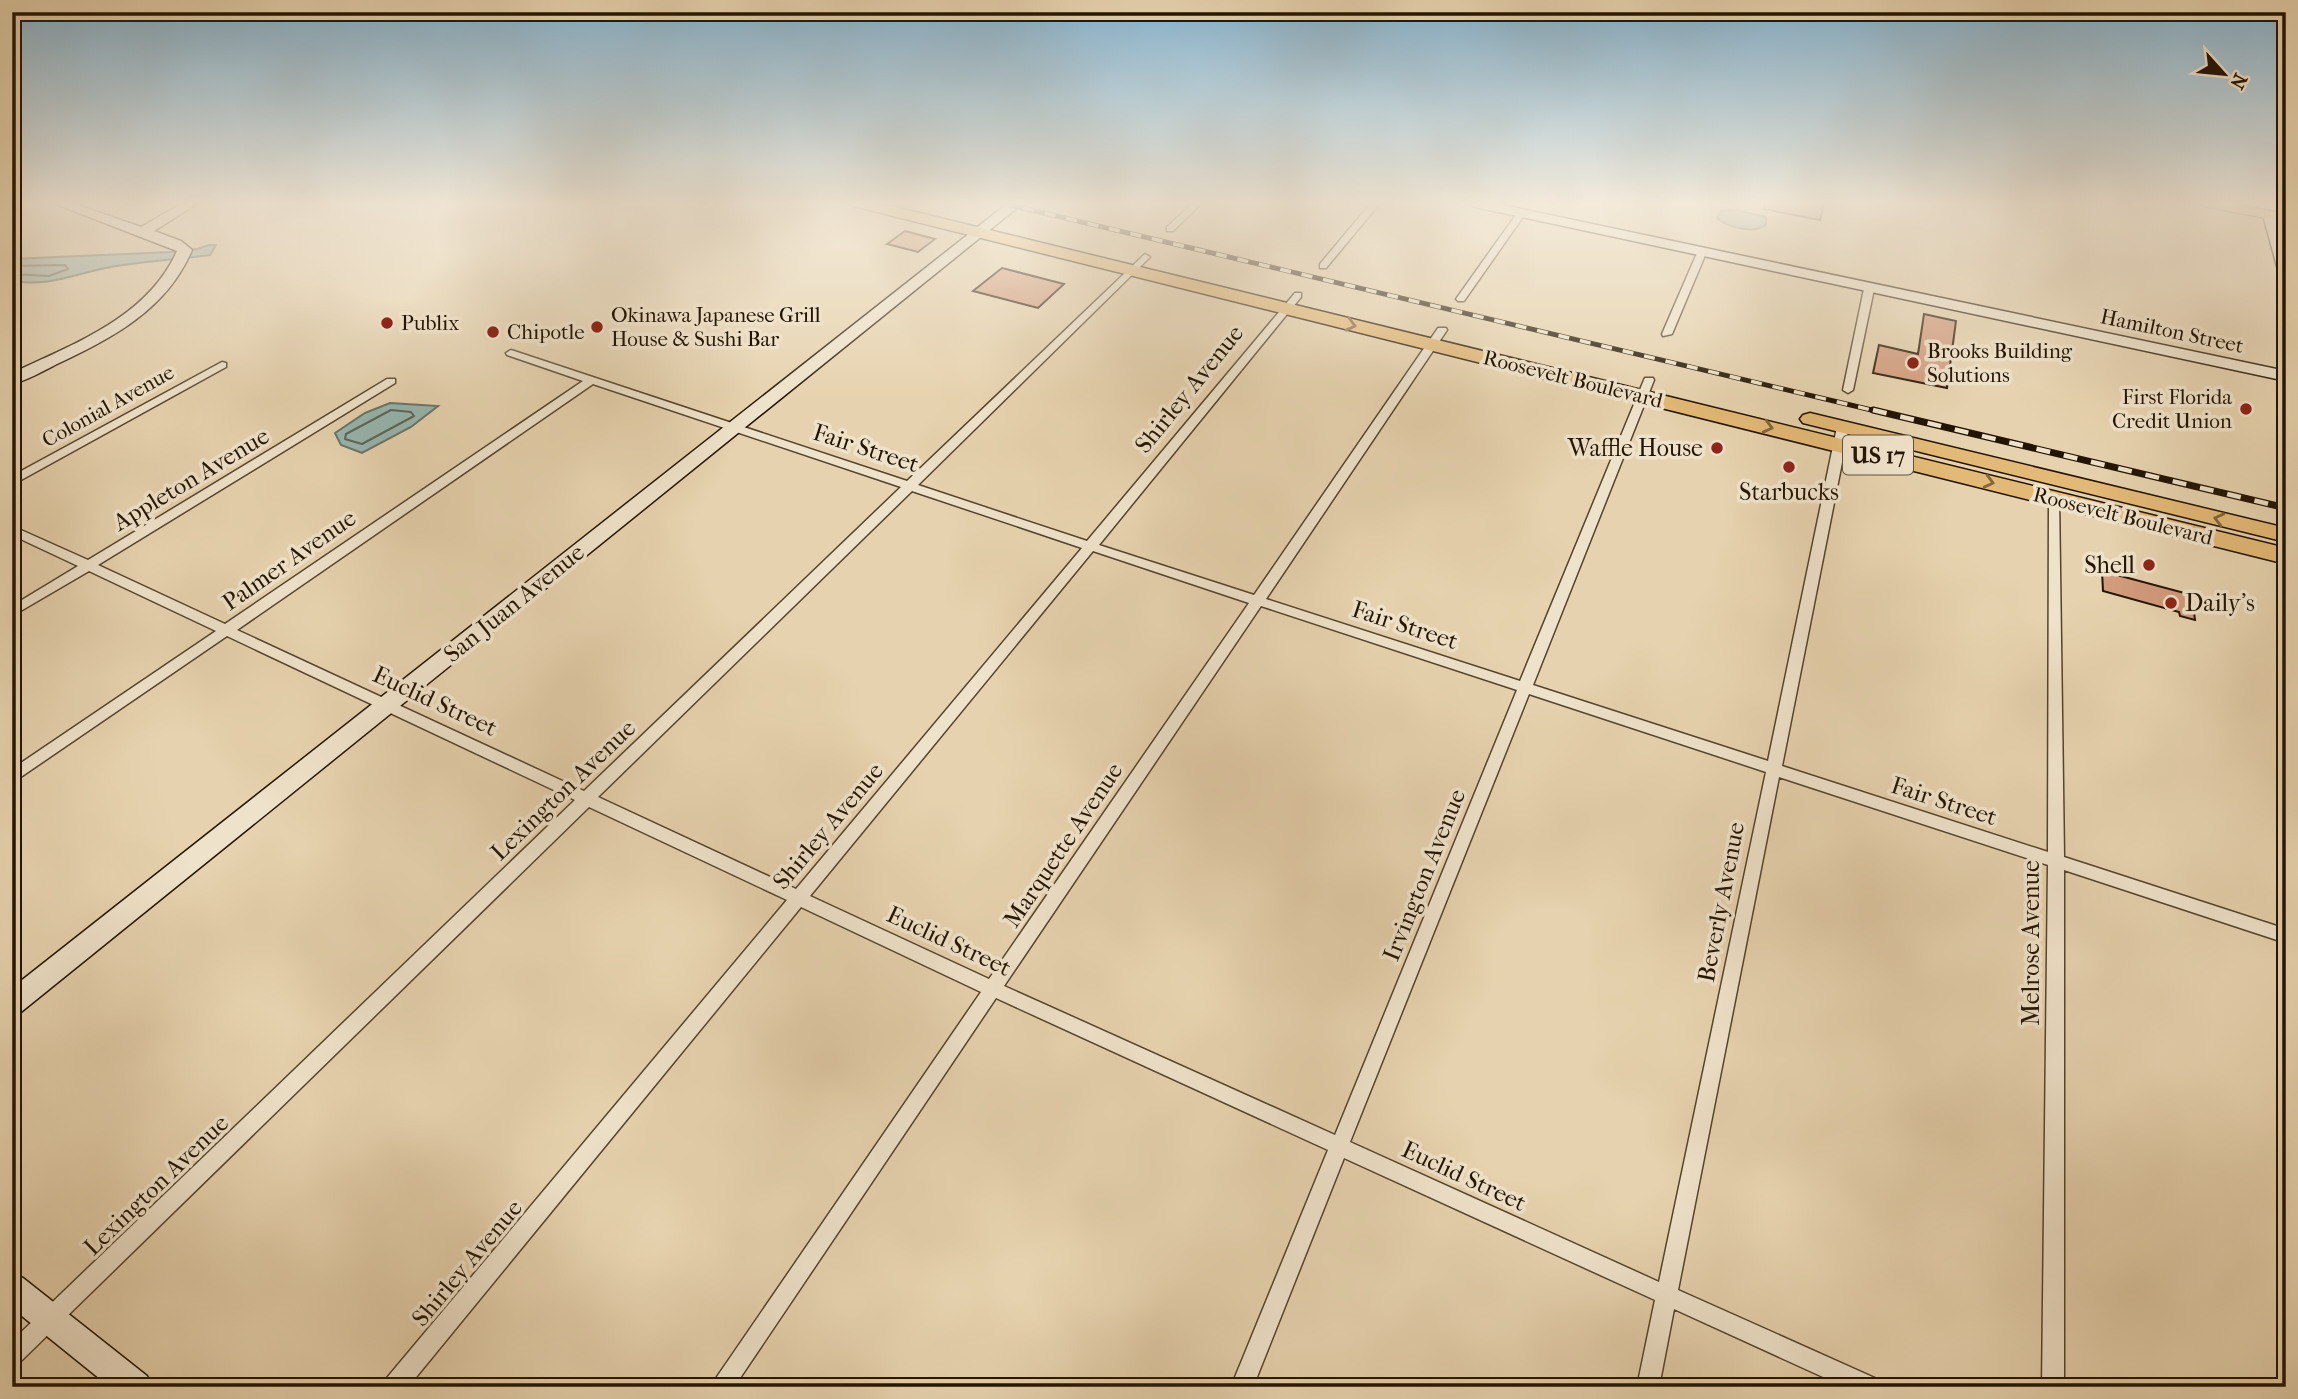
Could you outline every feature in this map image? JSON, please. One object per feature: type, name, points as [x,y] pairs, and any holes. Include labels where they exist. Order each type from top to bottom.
[{"type":"highway","name":"Roosevelt Boulevard","points":[[1156,268],[1841,436],[2286,535]]},
{"type":"highway","name":"Roosevelt Boulevard","points":[[1841,436],[2055,499],[2286,556]]},
{"type":"street","points":[[12,379],[124,324],[170,278],[176,268]]},
{"type":"street","name":"San Juan Avenue","points":[[12,1004],[934,268]]},
{"type":"street","name":"Lexington Avenue","points":[[12,1356],[1135,268]]},
{"type":"street","points":[[1461,299],[1483,268]]},
{"type":"street","points":[[1667,334],[1694,268]]},
{"type":"street","name":"Hamilton Street","points":[[1772,268],[2286,376]]},
{"type":"street","points":[[1848,390],[1869,289]]},
{"type":"street","name":"Shirley Avenue","points":[[394,1387],[1291,302]]},
{"type":"street","name":"Marquette Avenue","points":[[721,1387],[1437,337]]},
{"type":"street","name":"Fair Street","points":[[511,353],[1090,546],[2286,936]]},
{"type":"street","name":"Colonial Avenue","points":[[12,481],[222,365]]},
{"type":"street","name":"Palmer Avenue","points":[[12,777],[591,380]]},
{"type":"street","name":"Appleton Avenue","points":[[12,612],[391,381]]},
{"type":"street","name":"Irvington Avenue","points":[[1242,1387],[1646,388]]},
{"type":"street","name":"Beverly Avenue","points":[[1648,1387],[1841,436]]},
{"type":"street","name":"Melrose Avenue","points":[[2053,1387],[2055,499]]},
{"type":"street","name":"Euclid Street","points":[[12,530],[993,989],[1869,1387]]},
{"type":"street","points":[[12,1289],[136,1387]]},
{"type":"water","points":[[13,268],[105,268],[58,280],[15,281]]},
{"type":"water","points":[[390,403],[438,406],[411,427],[362,453],[341,445],[335,433],[365,413]]},
{"type":"building","points":[[1002,268],[1064,284],[1038,308],[973,291]]},
{"type":"building","name":"Brooks Building Solutions","points":[[1924,314],[1956,321],[1947,388],[1873,373],[1879,345],[1918,354]]},
{"type":"building","name":"Daily's","points":[[2102,571],[2192,595],[2195,620],[2180,616],[2179,612],[2103,591]]},
{"type":"railway","points":[[1276,268],[1880,412]]},
{"type":"railway","points":[[1873,410],[2286,508]]},
{"type":"place","name":"Publix","points":[[387,323]]},
{"type":"place","name":"Okinawa Japanese Grill House & Sushi Bar","points":[[597,327]]},
{"type":"place","name":"Chipotle","points":[[493,332]]},
{"type":"place","name":"Brooks Building Solutions","points":[[1913,363]]},
{"type":"place","name":"First Florida Credit Union","points":[[2246,409]]},
{"type":"place","name":"Waffle House","points":[[1717,448]]},
{"type":"place","name":"Starbucks","points":[[1789,467]]},
{"type":"place","name":"Shell","points":[[2149,565]]},
{"type":"place","name":"Daily's","points":[[2171,603]]}]
